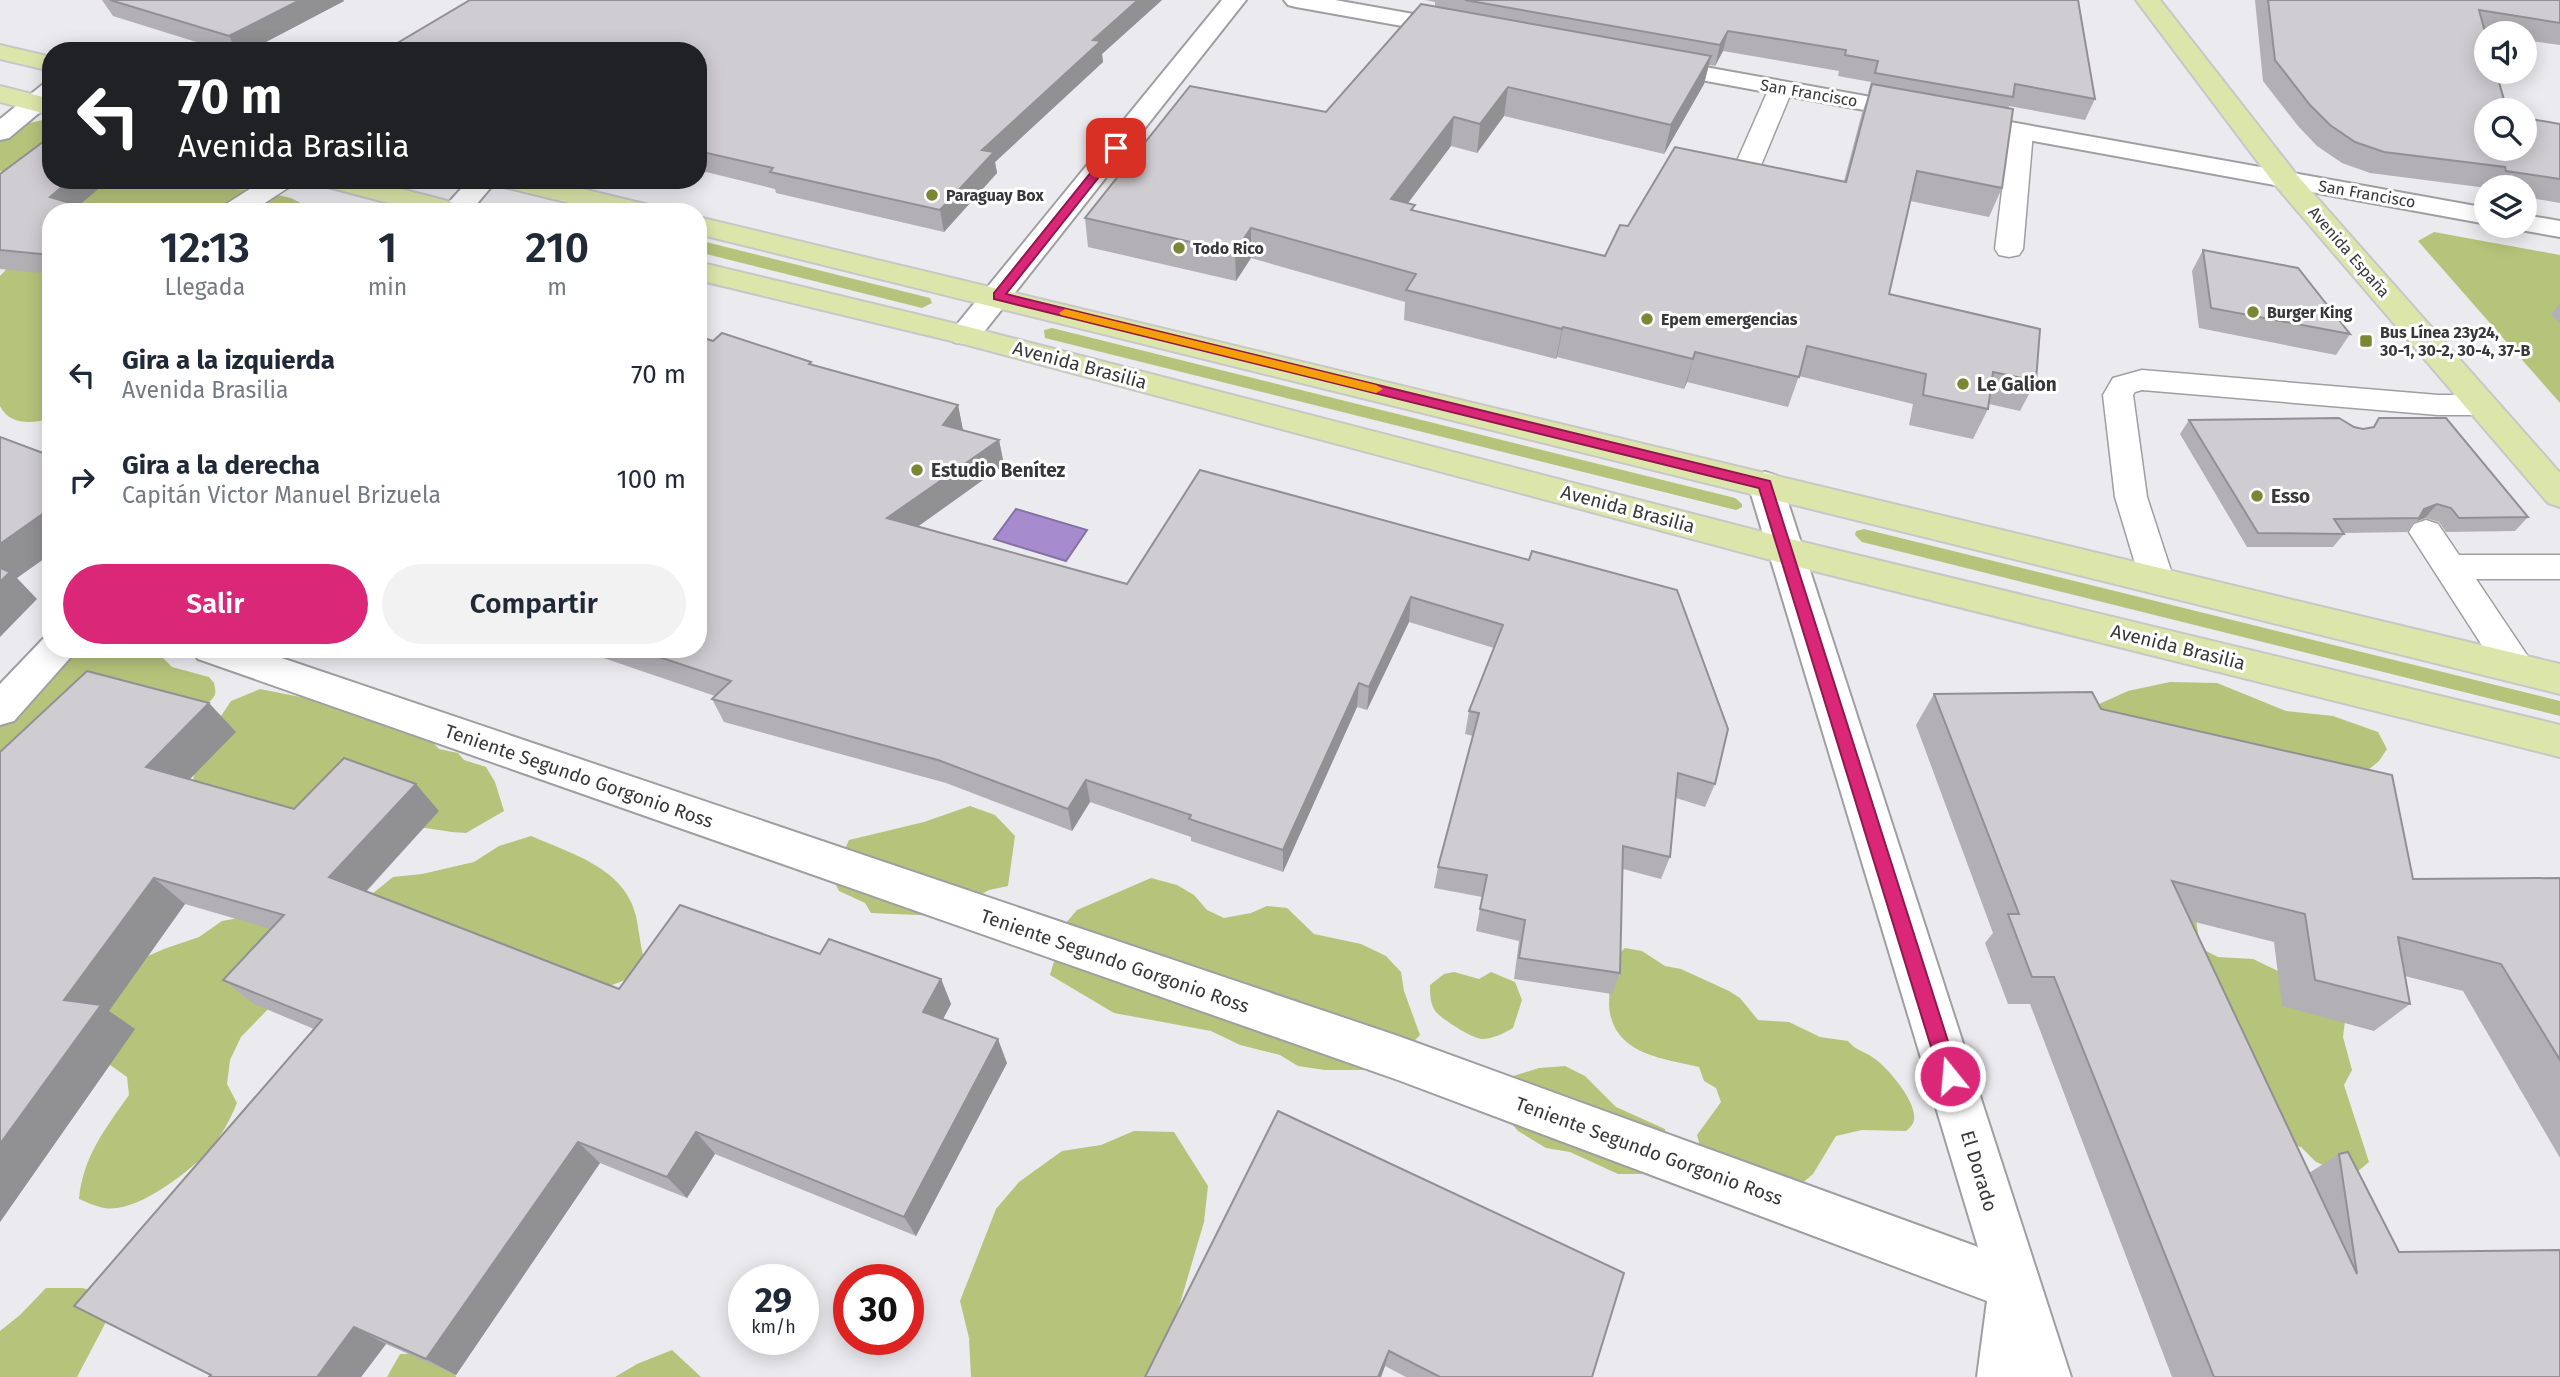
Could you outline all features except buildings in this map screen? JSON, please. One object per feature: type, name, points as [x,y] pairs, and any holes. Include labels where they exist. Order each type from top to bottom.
[{"type":"main road","name":"Avenida España","points":[[2148,0],[2286,180],[2560,495]]},
{"type":"main road","points":[[0,52],[42,62]]},
{"type":"main road","points":[[0,94],[42,99]]},
{"type":"main road","points":[[368,189],[420,203]]},
{"type":"main road","points":[[547,189],[606,203]]},
{"type":"main road","points":[[707,227],[2560,679]]},
{"type":"main road","name":"Avenida Brasilia","points":[[707,273],[965,335],[1786,551],[2560,741]]},
{"type":"street","points":[[965,335],[1234,0]]},
{"type":"street","points":[[1296,0],[1485,34]]},
{"type":"street","name":"San Francisco","points":[[1633,61],[2474,214]]},
{"type":"street","points":[[0,132],[42,103]]},
{"type":"street","points":[[462,203],[476,189]]},
{"type":"street","points":[[2537,225],[2560,229]]},
{"type":"street","name":"El Dorado","points":[[1765,484],[2044,1377]]},
{"type":"street","points":[[0,709],[48,658]]},
{"type":"street","name":"Teniente Segundo Gorgonio Ross","points":[[237,658],[1398,1058],[2015,1286]]},
{"type":"street","points":[[2004,1377],[2015,1286]]},
{"type":"lane","points":[[1746,170],[1781,88]]},
{"type":"lane","points":[[2009,249],[2021,132]]},
{"type":"lane","points":[[246,203],[268,189]]},
{"type":"lane","points":[[2157,580],[2131,497],[2118,395],[2124,385],[2142,380],[2438,405],[2482,405]]},
{"type":"lane","points":[[2316,394],[2342,423]]},
{"type":"lane","points":[[2426,532],[2516,668]]},
{"type":"lane","points":[[2448,567],[2560,567]]},
{"type":"green space","points":[[42,120],[42,189],[254,190],[291,198],[301,203],[53,203],[20,173],[0,171],[0,130]]},
{"type":"green space","points":[[42,232],[42,420],[16,420],[0,406],[0,276]]},
{"type":"green space","points":[[2434,232],[2560,255],[2560,403],[2418,241]]},
{"type":"green space","points":[[707,242],[930,298],[932,303],[922,308],[707,254]]},
{"type":"green space","points":[[1052,328],[1735,498],[1742,507],[1736,510],[1045,338],[1044,330]]},
{"type":"green space","points":[[1864,529],[2560,701],[2560,716],[1862,542],[1855,535],[1856,531]]},
{"type":"green space","points":[[62,658],[163,658],[172,667],[209,677],[214,683],[213,698],[177,719],[79,755],[0,780],[0,724]]},
{"type":"green space","points":[[2170,682],[2217,683],[2286,711],[2333,716],[2378,732],[2387,749],[2379,761],[2367,771],[2086,710],[2128,691]]},
{"type":"green space","points":[[260,689],[331,703],[352,715],[411,726],[428,737],[439,749],[458,753],[464,760],[486,767],[495,782],[504,811],[466,833],[452,832],[286,807],[193,788],[194,769],[190,763],[231,701]]},
{"type":"green space","points":[[970,806],[995,815],[1015,836],[1008,886],[989,890],[942,916],[871,913],[865,903],[839,891],[832,877],[849,840],[924,822]]},
{"type":"green space","points":[[531,836],[594,864],[608,874],[630,899],[644,959],[628,979],[604,988],[303,973],[241,1037],[230,1060],[227,1084],[237,1103],[222,1133],[210,1149],[162,1189],[131,1204],[105,1208],[79,1199],[90,1157],[129,1095],[127,1077],[96,1055],[0,1021],[164,949],[199,937],[222,921],[372,894],[393,877],[422,874],[474,862],[499,846]]},
{"type":"green space","points":[[1151,878],[1177,885],[1194,895],[1207,910],[1224,918],[1251,913],[1267,906],[1287,908],[1314,934],[1361,944],[1386,956],[1401,972],[1404,991],[1420,1035],[1398,1058],[1368,1070],[1325,1070],[1298,1066],[1280,1055],[1240,1045],[1211,1031],[1114,1013],[1050,975],[1065,924],[1077,910]]},
{"type":"green space","points":[[2196,919],[2200,948],[2218,957],[2253,959],[2305,984],[2345,1021],[2343,1037],[2352,1070],[2344,1085],[2369,1162],[2357,1172],[2340,1172],[2316,1162],[2301,1147],[2279,1140],[2137,934]]},
{"type":"green space","points":[[1625,948],[1642,951],[1665,966],[1681,969],[1729,991],[1740,998],[1758,1020],[1789,1022],[1820,1037],[1848,1041],[1888,1070],[1908,1098],[1914,1116],[1913,1124],[1906,1131],[1862,1130],[1836,1136],[1813,1174],[1780,1202],[1711,1188],[1697,1135],[1721,1102],[1716,1088],[1704,1081],[1699,1067],[1641,1051],[1619,1034],[1612,1021],[1609,1005],[1611,961]]},
{"type":"green space","points":[[1454,972],[1479,979],[1491,972],[1515,982],[1522,1000],[1513,1028],[1494,1037],[1482,1039],[1465,1032],[1439,1015],[1431,1002],[1430,985],[1444,974]]},
{"type":"green space","points":[[1565,1066],[1585,1076],[1616,1107],[1665,1129],[1670,1174],[1618,1174],[1570,1152],[1546,1148],[1518,1131],[1504,1115],[1510,1077],[1539,1068]]},
{"type":"green space","points":[[1134,1131],[1174,1132],[1208,1186],[1204,1222],[1165,1344],[1158,1377],[971,1377],[969,1338],[960,1301],[996,1209],[1019,1182],[1062,1151],[1101,1145]]},
{"type":"green space","points":[[46,1288],[83,1288],[117,1301],[77,1377],[0,1377],[0,1331]]},
{"type":"green space","points":[[672,1350],[701,1377],[615,1377],[637,1364]]},
{"type":"green space","points":[[400,1354],[448,1354],[456,1377],[387,1377]]},
{"type":"shaded area","points":[[1016,509],[1087,530],[1066,561],[994,539]]},
{"type":"slow traffic","points":[[1065,313],[1376,389]]},
{"type":"place","name":"Paraguay Box","points":[[932,195]]},
{"type":"place","name":"Todo Rico","points":[[1179,248]]},
{"type":"place","name":"Burger King","points":[[2253,312]]},
{"type":"place","name":"Epem emergencias","points":[[1647,319]]},
{"type":"place","name":"Bus Línea 23y24, 30-1, 30-2, 30-4, 37-B","points":[[2366,341]]},
{"type":"place","name":"Le Galion","points":[[1963,384]]},
{"type":"place","name":"Estudio Benítez","points":[[917,470]]},
{"type":"place","name":"Esso","points":[[2257,496]]},
{"type":"route","points":[[1116,148],[998,296],[1765,484],[1950,1076]]}]
